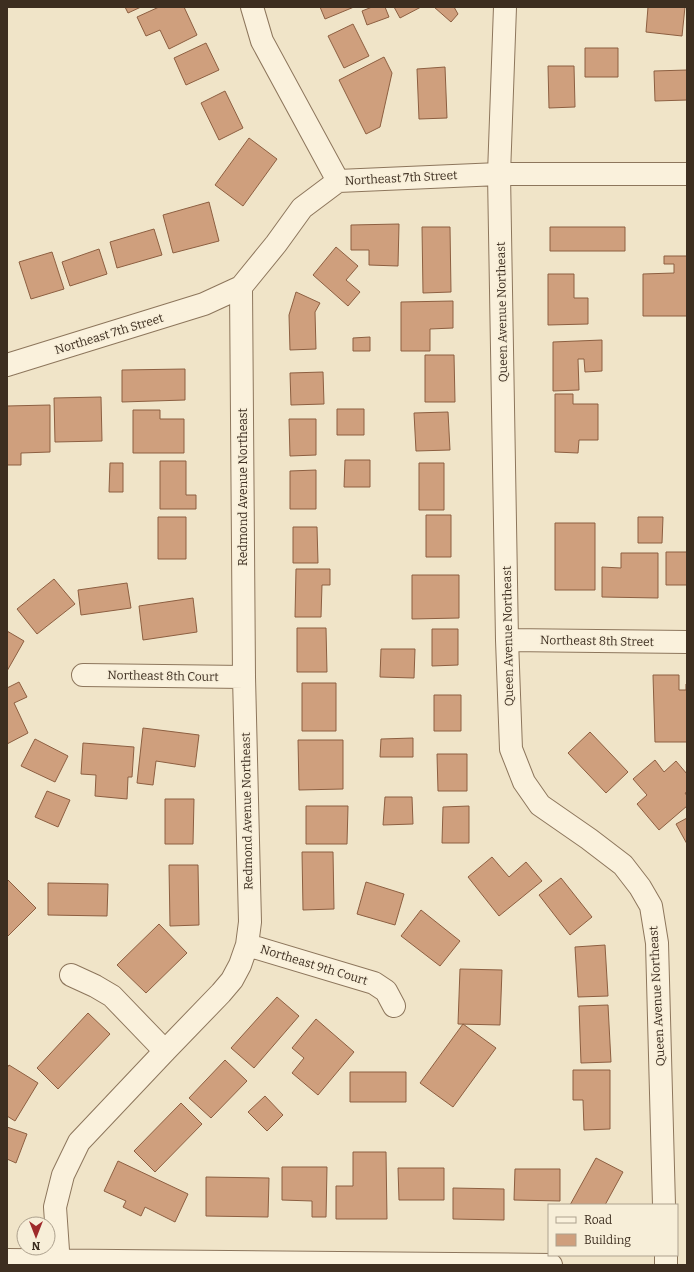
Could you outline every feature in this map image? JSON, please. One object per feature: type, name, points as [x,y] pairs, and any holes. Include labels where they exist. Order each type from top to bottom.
[{"type":"street","points":[[252,7],[262,41],[338,181]]},
{"type":"street","name":"Queen Avenue Northeast","points":[[505,7],[499,174],[507,640],[511,749],[524,782],[540,805],[589,838],[623,865],[640,886],[650,906],[657,943],[664,1204]]},
{"type":"street","name":"Northeast 7th Street","points":[[7,365],[204,304],[241,287],[302,208],[338,181],[499,174],[687,174]]},
{"type":"street","name":"Redmond Avenue Northeast","points":[[59,1262],[55,1207],[63,1175],[79,1142],[225,989],[240,965],[247,945],[250,922],[244,677],[241,287]]},
{"type":"street","name":"Northeast 8th Street","points":[[507,640],[687,642]]},
{"type":"street","name":"Northeast 8th Court","points":[[83,676],[244,677]]},
{"type":"street","name":"Northeast 9th Court","points":[[247,945],[374,983],[386,991],[394,1006]]},
{"type":"street","points":[[71,975],[112,996],[165,1051]]},
{"type":"street","points":[[7,1260],[59,1262],[551,1265]]},
{"type":"building","points":[[125,7],[141,7],[128,13]]},
{"type":"building","points":[[159,7],[184,7],[197,35],[169,49],[160,30],[146,36],[137,17]]},
{"type":"building","points":[[320,7],[354,7],[325,19]]},
{"type":"building","points":[[372,7],[385,7],[389,17],[367,25],[362,11]]},
{"type":"building","points":[[394,7],[421,7],[400,18]]},
{"type":"building","points":[[434,7],[454,7],[458,14],[451,22]]},
{"type":"building","points":[[648,7],[685,7],[682,36],[646,32]]},
{"type":"building","points":[[353,24],[369,56],[344,68],[328,36]]},
{"type":"building","points":[[206,43],[219,70],[186,85],[174,58]]},
{"type":"building","points":[[585,48],[618,48],[618,77],[585,77]]},
{"type":"building","points":[[384,57],[392,73],[380,127],[366,134],[339,80]]},
{"type":"building","points":[[548,66],[574,66],[575,107],[549,108]]},
{"type":"building","points":[[445,67],[447,118],[419,119],[417,69]]},
{"type":"building","points":[[687,70],[687,100],[655,101],[654,71]]},
{"type":"building","points":[[225,91],[243,128],[219,140],[201,103]]},
{"type":"building","points":[[249,138],[277,159],[243,206],[215,185]]},
{"type":"building","points":[[209,202],[219,241],[173,253],[163,215]]},
{"type":"building","points":[[399,224],[398,266],[369,265],[369,250],[351,250],[351,225]]},
{"type":"building","points":[[422,227],[450,227],[451,292],[423,293]]},
{"type":"building","points":[[550,227],[625,227],[625,251],[550,251]]},
{"type":"building","points":[[154,229],[162,255],[117,268],[110,242]]},
{"type":"building","points":[[336,247],[358,266],[346,280],[360,292],[348,306],[313,275]]},
{"type":"building","points":[[99,249],[107,274],[70,286],[62,262]]},
{"type":"building","points":[[52,252],[64,289],[31,299],[19,262]]},
{"type":"building","points":[[664,256],[687,256],[687,316],[643,316],[643,274],[674,273],[674,264],[664,264]]},
{"type":"building","points":[[548,274],[574,274],[574,298],[588,298],[588,324],[548,325]]},
{"type":"building","points":[[296,292],[320,303],[315,312],[316,349],[290,350],[289,315]]},
{"type":"building","points":[[453,301],[453,328],[430,329],[430,351],[401,351],[401,302]]},
{"type":"building","points":[[370,337],[370,351],[353,351],[353,338]]},
{"type":"building","points":[[602,340],[602,371],[585,372],[584,359],[578,359],[579,390],[553,391],[553,342]]},
{"type":"building","points":[[425,355],[454,355],[455,402],[425,402]]},
{"type":"building","points":[[185,369],[185,400],[122,402],[122,370]]},
{"type":"building","points":[[323,372],[324,404],[291,405],[290,373]]},
{"type":"building","points":[[555,394],[573,394],[573,404],[598,404],[598,440],[579,440],[578,453],[555,452]]},
{"type":"building","points":[[101,397],[102,441],[55,442],[54,398]]},
{"type":"building","points":[[50,405],[50,452],[21,453],[21,465],[7,465],[7,406]]},
{"type":"building","points":[[337,409],[364,409],[364,435],[337,435]]},
{"type":"building","points":[[133,410],[160,410],[160,419],[184,419],[184,453],[133,453]]},
{"type":"building","points":[[448,412],[450,450],[416,451],[414,413]]},
{"type":"building","points":[[289,419],[316,419],[316,455],[290,456]]},
{"type":"building","points":[[345,460],[370,460],[370,487],[344,487]]},
{"type":"building","points":[[160,461],[186,461],[186,495],[196,495],[196,509],[160,509]]},
{"type":"building","points":[[110,463],[123,463],[123,492],[109,492]]},
{"type":"building","points":[[419,463],[444,463],[444,510],[419,510]]},
{"type":"building","points":[[316,470],[316,509],[290,509],[290,471]]},
{"type":"building","points":[[426,515],[451,515],[451,557],[426,557]]},
{"type":"building","points":[[158,517],[186,517],[186,559],[158,559]]},
{"type":"building","points":[[638,517],[663,517],[662,543],[638,543]]},
{"type":"building","points":[[555,523],[595,523],[595,590],[555,590]]},
{"type":"building","points":[[293,527],[317,527],[318,563],[293,563]]},
{"type":"building","points":[[666,552],[687,552],[687,585],[666,585]]},
{"type":"building","points":[[621,553],[658,553],[658,598],[602,597],[602,567],[621,568]]},
{"type":"building","points":[[296,569],[330,569],[330,585],[322,585],[321,617],[295,617]]},
{"type":"building","points":[[412,575],[459,575],[459,618],[412,619]]},
{"type":"building","points":[[54,579],[75,604],[37,634],[17,609]]},
{"type":"building","points":[[127,583],[131,608],[81,615],[78,590]]},
{"type":"building","points":[[193,598],[197,632],[143,640],[139,606]]},
{"type":"building","points":[[297,628],[326,628],[327,672],[297,672]]},
{"type":"building","points":[[432,629],[458,629],[458,665],[432,666]]},
{"type":"building","points":[[7,631],[24,641],[7,671]]},
{"type":"building","points":[[381,649],[415,649],[414,678],[380,677]]},
{"type":"building","points":[[653,675],[679,675],[679,690],[686,690],[687,684],[687,742],[655,742]]},
{"type":"building","points":[[19,682],[27,697],[14,703],[28,733],[7,744],[7,688]]},
{"type":"building","points":[[302,683],[336,683],[336,731],[302,731]]},
{"type":"building","points":[[434,695],[461,695],[461,731],[434,731]]},
{"type":"building","points":[[143,728],[199,735],[195,767],[156,761],[153,785],[137,783]]},
{"type":"building","points":[[590,732],[628,772],[606,793],[568,753]]},
{"type":"building","points":[[413,738],[413,757],[380,757],[381,739]]},
{"type":"building","points":[[35,739],[68,756],[55,782],[21,766]]},
{"type":"building","points":[[298,740],[343,740],[343,789],[299,790]]},
{"type":"building","points":[[83,743],[134,747],[132,777],[128,777],[127,799],[95,796],[96,775],[81,774]]},
{"type":"building","points":[[437,754],[467,754],[467,791],[438,791]]},
{"type":"building","points":[[655,760],[664,772],[676,761],[687,774],[687,792],[685,793],[687,796],[687,806],[659,830],[637,804],[647,795],[633,779]]},
{"type":"building","points":[[47,791],[70,800],[58,827],[35,817]]},
{"type":"building","points":[[385,797],[412,797],[413,824],[383,825]]},
{"type":"building","points":[[165,799],[194,799],[193,844],[165,844]]},
{"type":"building","points":[[306,806],[348,806],[347,844],[306,844]]},
{"type":"building","points":[[469,806],[469,843],[442,843],[443,807]]},
{"type":"building","points":[[687,818],[687,844],[676,824]]},
{"type":"building","points":[[302,852],[333,852],[334,909],[303,910]]},
{"type":"building","points":[[492,857],[509,877],[526,862],[542,881],[499,916],[468,877]]},
{"type":"building","points":[[169,865],[198,865],[199,925],[170,926]]},
{"type":"building","points":[[561,878],[592,917],[570,935],[539,895]]},
{"type":"building","points":[[7,879],[36,908],[7,937]]},
{"type":"building","points":[[366,882],[404,894],[395,925],[357,914]]},
{"type":"building","points":[[48,883],[108,884],[107,916],[48,915]]},
{"type":"building","points":[[421,910],[460,941],[440,966],[401,936]]},
{"type":"building","points":[[159,924],[187,953],[146,993],[117,965]]},
{"type":"building","points":[[605,945],[608,996],[578,997],[575,947]]},
{"type":"building","points":[[460,969],[502,970],[500,1025],[458,1024]]},
{"type":"building","points":[[277,997],[299,1016],[254,1068],[231,1048]]},
{"type":"building","points":[[608,1005],[611,1062],[581,1063],[579,1006]]},
{"type":"building","points":[[88,1013],[110,1034],[58,1089],[37,1068]]},
{"type":"building","points":[[316,1019],[354,1052],[318,1095],[292,1073],[304,1058],[292,1048]]},
{"type":"building","points":[[463,1024],[496,1048],[453,1107],[420,1083]]},
{"type":"building","points":[[225,1060],[247,1081],[211,1118],[189,1098]]},
{"type":"building","points":[[9,1065],[38,1083],[15,1121],[7,1116],[7,1068]]},
{"type":"building","points":[[573,1070],[610,1070],[610,1129],[584,1130],[583,1100],[573,1100]]},
{"type":"building","points":[[350,1072],[406,1072],[406,1102],[350,1102]]},
{"type":"building","points":[[265,1096],[283,1115],[267,1131],[248,1112]]},
{"type":"building","points":[[181,1103],[202,1124],[155,1172],[134,1151]]},
{"type":"building","points":[[7,1127],[27,1134],[16,1163],[7,1159]]},
{"type":"building","points":[[353,1152],[386,1152],[387,1219],[336,1219],[336,1186],[353,1186]]},
{"type":"building","points":[[596,1158],[623,1172],[606,1204],[571,1204]]},
{"type":"building","points":[[118,1161],[188,1194],[175,1222],[145,1207],[141,1216],[123,1207],[126,1201],[104,1191]]},
{"type":"building","points":[[282,1167],[327,1167],[326,1217],[312,1217],[312,1201],[282,1200]]},
{"type":"building","points":[[398,1168],[444,1168],[444,1200],[399,1200]]},
{"type":"building","points":[[515,1169],[560,1169],[560,1201],[514,1200]]},
{"type":"building","points":[[206,1177],[269,1178],[268,1217],[206,1216]]},
{"type":"building","points":[[453,1188],[504,1189],[504,1220],[453,1219]]}]
